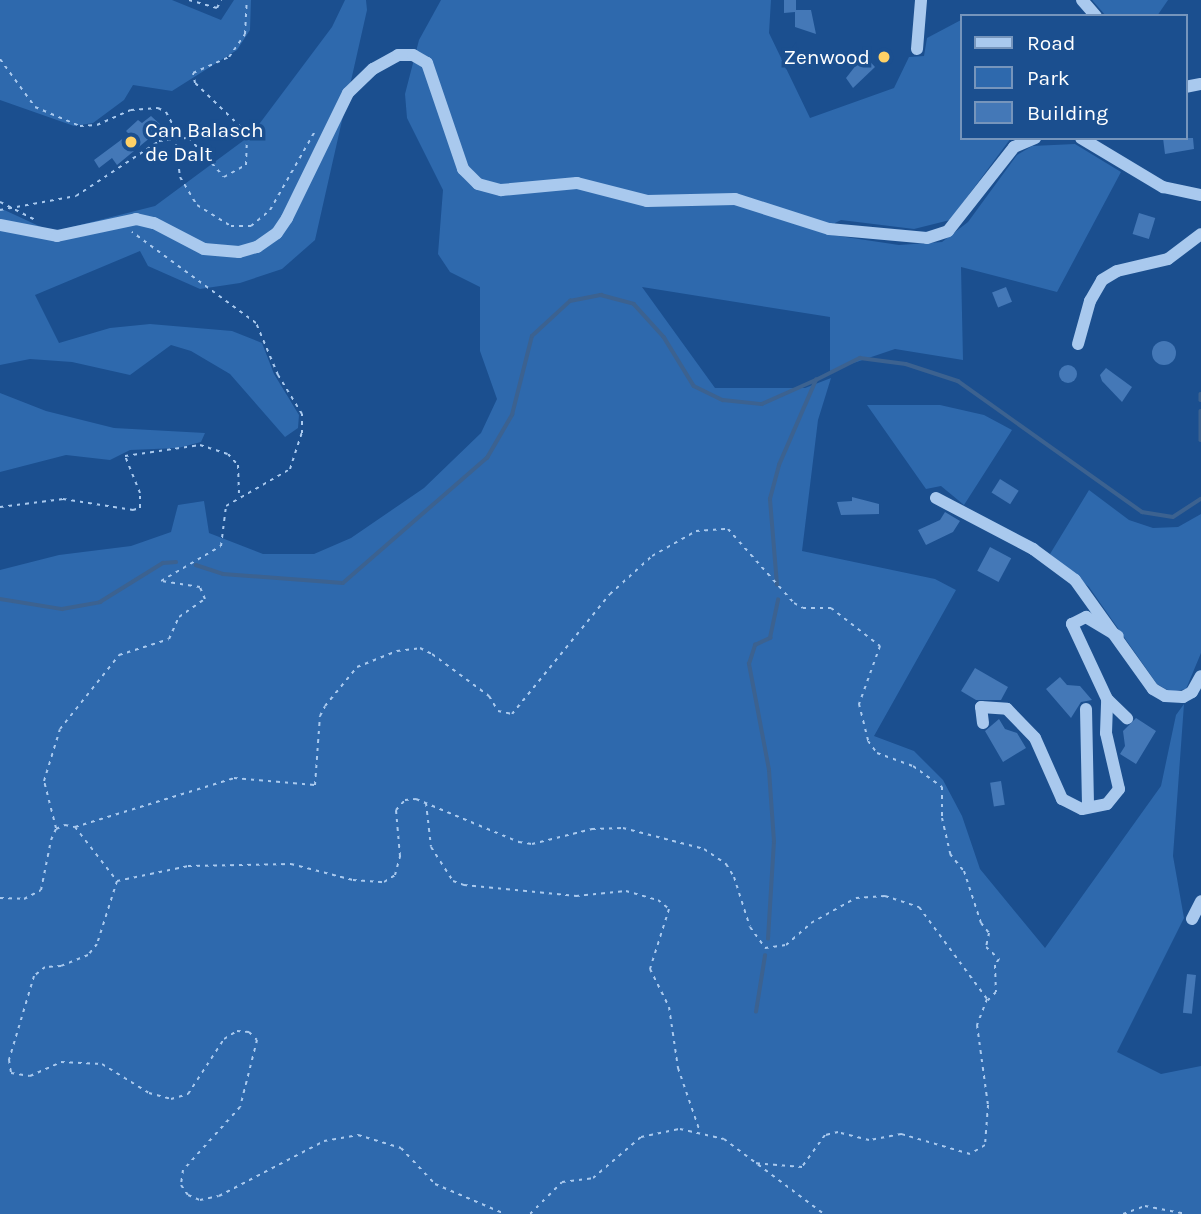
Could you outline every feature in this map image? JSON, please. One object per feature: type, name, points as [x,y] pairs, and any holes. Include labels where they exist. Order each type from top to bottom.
[{"type":"street","points":[[917,49],[921,0]]},
{"type":"street","points":[[1082,0],[1094,14]]},
{"type":"street","points":[[0,225],[57,236],[143,220],[193,246],[215,251],[257,247],[277,233],[287,218],[348,93],[373,69],[398,55],[413,55],[427,64],[463,169],[478,184],[501,190],[577,183],[647,201],[736,199],[829,229],[927,239],[953,227],[1014,147],[1030,140]]},
{"type":"street","points":[[1084,140],[1163,187],[1201,195]]},
{"type":"street","points":[[1078,344],[1091,297],[1106,276],[1168,259],[1201,234]]},
{"type":"street","points":[[936,498],[1055,564],[1084,590],[1153,689],[1165,696],[1188,695],[1201,676]]},
{"type":"street","points":[[1118,636],[1086,617],[1072,624],[1107,699],[1127,718]]},
{"type":"street","points":[[1006,698],[1012,713],[1047,758],[1062,799],[1075,808],[1107,804],[1119,789],[1106,733],[1107,699]]},
{"type":"street","points":[[983,723],[979,712],[986,706],[1012,713]]},
{"type":"street","points":[[1086,709],[1088,807]]},
{"type":"street","points":[[1192,919],[1201,901]]},
{"type":"path","points":[[189,0],[217,8],[221,0]]},
{"type":"path","points":[[0,210],[76,196],[159,141],[189,138],[224,177],[246,165],[247,133],[195,83],[193,73],[229,57],[244,34],[247,0]]},
{"type":"path","points":[[0,59],[35,107],[60,119],[90,127],[131,110],[158,108],[171,119],[178,173],[197,205],[222,224],[251,226],[270,211],[318,127]]},
{"type":"path","points":[[0,202],[20,208]]},
{"type":"path","points":[[0,898],[24,899],[41,890],[56,829],[44,781],[60,729],[119,655],[169,639],[179,617],[205,599],[200,587],[161,581],[221,546],[226,506],[239,495],[290,469],[300,444],[302,414],[278,375],[256,323],[119,223]]},
{"type":"path","points":[[0,507],[63,499],[133,510],[140,508],[140,493],[125,456],[201,445],[228,454],[238,465],[239,495]]},
{"type":"path","points":[[56,829],[75,827],[234,778],[315,785],[320,716],[325,706],[357,667],[397,651],[420,648],[432,654],[489,696],[498,710],[512,714],[610,594],[652,556],[696,531],[728,529],[794,603],[803,608],[831,608],[880,646],[859,698],[868,741],[877,753],[914,765],[942,787],[941,810],[950,853],[964,871],[981,923],[989,933],[986,947],[999,959],[995,965],[996,992],[984,1004]]},
{"type":"path","points":[[117,881],[188,866],[291,864],[353,880],[384,881],[395,875],[400,856],[396,810],[405,800],[426,801],[519,842],[624,828],[704,849],[726,864],[734,877],[750,926],[765,948],[786,945],[811,923],[856,898],[885,896],[919,907],[984,994],[984,1004],[977,1025],[988,1105],[985,1145],[970,1154],[901,1134],[869,1140],[838,1132],[825,1135],[802,1167],[752,1163]]},
{"type":"path","points":[[426,801],[430,847],[453,881],[464,886],[576,896],[626,891],[658,900],[668,909],[650,970],[669,1007],[678,1068],[700,1132]]},
{"type":"path","points":[[75,827],[117,881]]},
{"type":"path","points":[[117,881],[97,944],[88,955],[61,966],[45,967],[34,976],[9,1060],[11,1073],[30,1076],[61,1062],[102,1064],[149,1093],[171,1099],[188,1094],[224,1039],[237,1031],[249,1032],[257,1040],[257,1052],[240,1107],[183,1170],[181,1185],[188,1195],[200,1200],[219,1196],[324,1140],[358,1135],[401,1148],[435,1184],[505,1214]]},
{"type":"path","points":[[530,1214],[562,1182],[593,1178],[642,1136],[680,1129],[724,1139],[752,1163],[824,1214]]},
{"type":"path","points":[[1124,1214],[1145,1206],[1186,1214]]},
{"type":"green space","points":[[0,0],[172,0],[221,20],[234,0],[251,0],[250,30],[237,50],[172,91],[133,85],[124,100],[93,123],[74,126],[0,100]]},
{"type":"green space","points":[[345,0],[366,0],[367,10],[315,240],[282,269],[240,283],[200,289],[148,266],[140,251],[35,295],[59,343],[110,328],[150,324],[232,331],[262,343],[274,374],[299,415],[298,428],[285,437],[230,374],[191,351],[171,345],[130,375],[72,362],[30,359],[0,365],[0,208],[52,232],[155,206],[251,135],[332,27]]},
{"type":"green space","points":[[441,0],[771,0],[769,33],[810,118],[894,88],[909,57],[924,56],[927,38],[960,21],[960,140],[1010,140],[950,220],[914,229],[841,220],[835,223],[832,235],[899,245],[942,242],[968,222],[1017,155],[1032,146],[1075,144],[1121,172],[1057,292],[961,267],[963,360],[895,349],[830,371],[830,317],[642,287],[715,388],[805,388],[831,378],[818,420],[802,551],[935,579],[956,590],[874,736],[914,751],[943,780],[962,816],[980,869],[1045,948],[1161,786],[1176,715],[1184,704],[1173,856],[1184,918],[1117,1052],[1161,1074],[1201,1066],[1201,1214],[0,1214],[0,570],[59,555],[131,546],[171,532],[178,505],[204,501],[209,533],[263,554],[314,554],[351,538],[424,488],[481,433],[497,399],[480,351],[480,287],[450,272],[438,254],[443,190],[407,118],[405,94],[419,40]]},
{"type":"green space","points":[[1092,0],[1168,0],[1158,14],[1104,14]]},
{"type":"green space","points":[[0,393],[46,411],[114,428],[205,433],[201,442],[178,448],[130,450],[110,460],[66,455],[0,472]]},
{"type":"green space","points":[[867,405],[940,405],[984,415],[1012,430],[964,505],[941,486],[926,489]]},
{"type":"green space","points":[[1089,490],[1129,520],[1153,528],[1178,527],[1201,514],[1201,653],[1186,689],[1171,692],[1157,684],[1089,587],[1050,554]]},
{"type":"building","points":[[784,0],[796,0],[796,10],[811,10],[816,34],[795,27],[795,12],[784,13]]},
{"type":"building","points":[[864,55],[875,67],[853,88],[846,78]]},
{"type":"building","name":"Can Balasch de Dalt","points":[[151,116],[163,127],[117,165],[112,158],[99,168],[94,160],[129,134],[126,131],[138,120],[142,123]]},
{"type":"building","points":[[1193,138],[1194,149],[1165,154],[1163,140]]},
{"type":"building","points":[[1139,213],[1155,218],[1149,239],[1133,234]]},
{"type":"building","points":[[1006,287],[1012,302],[998,307],[992,293]]},
{"type":"building","points":[[1164,341],[1173,344],[1176,353],[1173,362],[1164,365],[1155,362],[1152,353],[1155,344]]},
{"type":"building","points":[[1068,365],[1074,368],[1077,374],[1074,380],[1068,383],[1062,380],[1059,374],[1062,368]]},
{"type":"building","points":[[1106,368],[1132,387],[1122,402],[1102,381],[1100,375]]},
{"type":"building","points":[[1000,479],[1019,491],[1010,504],[992,493]]},
{"type":"building","points":[[852,497],[879,504],[879,514],[841,515],[837,502],[852,501]]},
{"type":"building","points":[[945,512],[960,521],[953,532],[926,545],[918,530],[940,520]]},
{"type":"building","points":[[990,547],[1011,558],[999,582],[977,571]]},
{"type":"building","points":[[975,668],[1008,687],[1001,700],[976,700],[961,691]]},
{"type":"building","points":[[1060,677],[1067,685],[1080,686],[1092,700],[1081,702],[1071,718],[1046,689]]},
{"type":"building","points":[[1136,718],[1156,731],[1136,764],[1120,754],[1125,746],[1123,731]]},
{"type":"building","points":[[999,719],[1005,729],[1017,733],[1026,748],[1003,762],[985,731]]},
{"type":"building","points":[[1001,781],[1005,805],[994,806],[990,783]]},
{"type":"building","points":[[1187,974],[1196,975],[1192,1014],[1183,1013]]},
{"type":"waterway","points":[[196,565],[223,574],[343,583],[487,458],[512,415],[532,336],[570,301],[601,295],[634,304],[664,337],[694,386],[723,400],[762,404],[816,380]]},
{"type":"waterway","points":[[777,585],[770,499],[779,465],[816,380],[860,358],[906,364],[958,381],[1142,512],[1173,517],[1201,499]]},
{"type":"waterway","points":[[1201,394],[1201,400]]},
{"type":"waterway","points":[[1201,411],[1201,440]]},
{"type":"waterway","points":[[0,599],[62,609],[100,602],[163,563],[176,562]]},
{"type":"waterway","points":[[768,939],[774,842],[769,770],[749,664],[755,645],[770,638],[778,600]]},
{"type":"waterway","points":[[756,1012],[765,956]]},
{"type":"place","name":"Zenwood","points":[[884,57]]},
{"type":"place","name":"Can Balasch de Dalt","points":[[131,142]]}]
